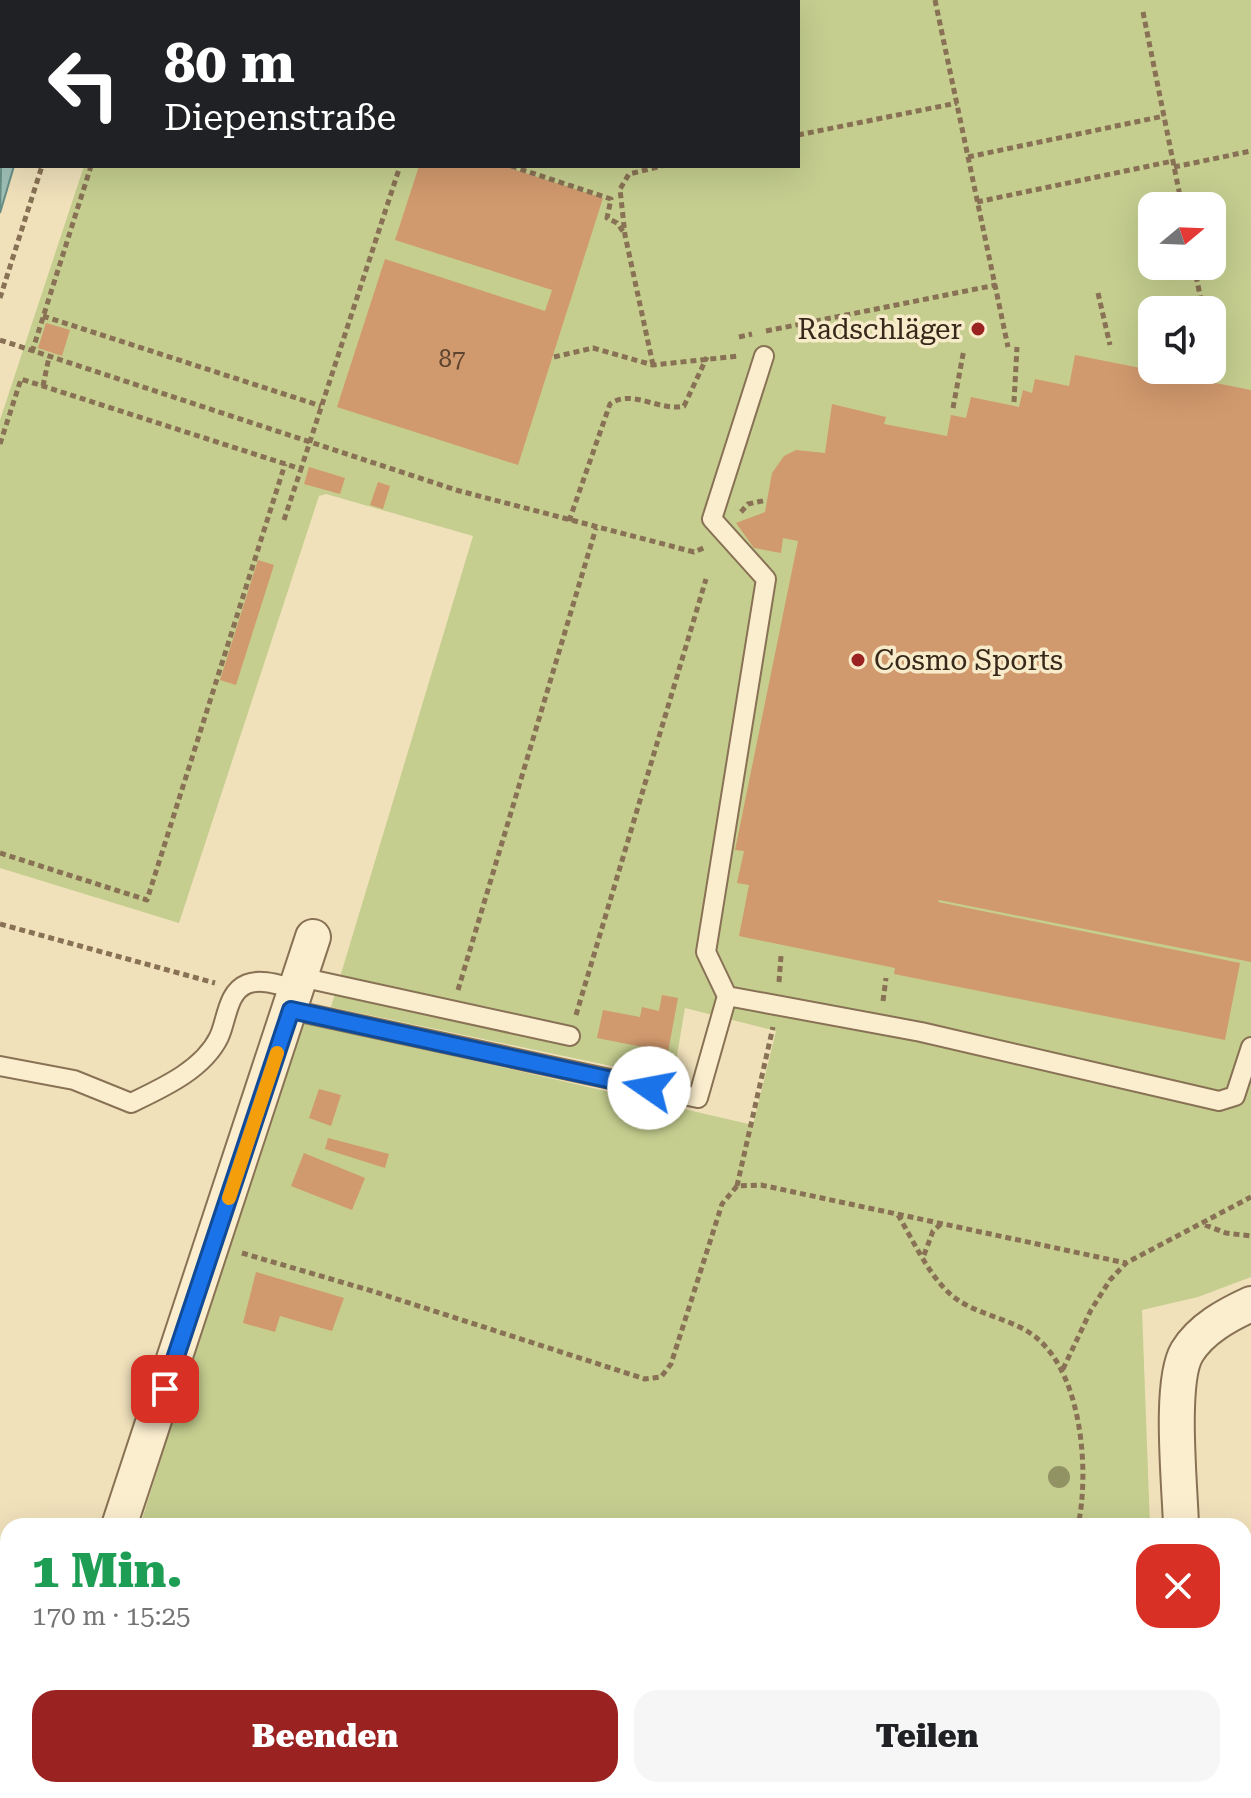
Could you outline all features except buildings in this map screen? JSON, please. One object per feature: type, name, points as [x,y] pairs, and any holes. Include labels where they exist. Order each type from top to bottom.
[{"type":"street","points":[[122,1518],[313,937]]},
{"type":"street","points":[[1181,1518],[1178,1408],[1181,1367],[1186,1353],[1205,1332],[1251,1304]]},
{"type":"lane","points":[[0,1066],[74,1080],[131,1103],[180,1079],[218,1040],[231,999],[239,989],[249,983],[266,983],[698,1098],[727,996],[706,952],[766,579],[712,519],[764,356]]},
{"type":"lane","points":[[296,992],[452,1010],[570,1036]]},
{"type":"lane","points":[[727,996],[921,1032],[1219,1101],[1235,1096],[1251,1047]]},
{"type":"path","points":[[935,0],[1008,347]]},
{"type":"path","points":[[1143,12],[1179,192]]},
{"type":"path","points":[[800,135],[957,103]]},
{"type":"path","points":[[968,157],[1164,116]]},
{"type":"path","points":[[977,202],[1251,151]]},
{"type":"path","points":[[0,298],[41,168]]},
{"type":"path","points":[[32,352],[90,168]]},
{"type":"path","points":[[284,520],[399,168]]},
{"type":"path","points":[[517,168],[611,199],[607,218],[617,223],[625,235]]},
{"type":"path","points":[[653,365],[625,235],[620,189],[629,174],[654,168]]},
{"type":"path","points":[[739,337],[996,285]]},
{"type":"path","points":[[1098,293],[1110,345]]},
{"type":"path","points":[[43,316],[321,406]]},
{"type":"path","points":[[0,340],[456,490],[694,552],[710,545],[748,504],[767,500]]},
{"type":"path","points":[[1014,402],[1017,347]]},
{"type":"path","points":[[554,357],[597,348],[653,365],[707,357],[764,356]]},
{"type":"path","points":[[953,408],[964,349]]},
{"type":"path","points":[[43,386],[49,357]]},
{"type":"path","points":[[569,521],[610,404],[618,398],[628,397],[669,408],[684,406],[707,357]]},
{"type":"path","points":[[0,444],[21,379],[301,469]]},
{"type":"path","points":[[0,853],[147,900],[285,464]]},
{"type":"path","points":[[452,1010],[596,528]]},
{"type":"path","points":[[570,1036],[706,579]]},
{"type":"path","points":[[0,924],[239,989]]},
{"type":"path","points":[[214,1245],[372,1291],[645,1379],[661,1377],[671,1364],[722,1204],[737,1186],[778,1006]]},
{"type":"path","points":[[737,1186],[761,1185],[1126,1263]]},
{"type":"path","points":[[1063,1369],[1091,1310],[1110,1280],[1126,1263],[1205,1225],[1214,1215],[1251,1197]]},
{"type":"path","points":[[898,1215],[947,1292],[972,1309],[1032,1335],[1063,1369],[1071,1395],[1085,1487],[1079,1518]]},
{"type":"path","points":[[924,1256],[933,1231],[941,1224]]},
{"type":"path","points":[[1205,1225],[1226,1233],[1251,1236]]},
{"type":"green space","points":[[800,0],[1251,0],[1251,1277],[1198,1297],[1142,1310],[1150,1518],[142,1518],[297,1020],[753,1125],[776,1031],[685,1008],[673,1079],[331,1007],[473,536],[326,494],[319,496],[179,923],[0,868],[0,420],[83,168],[800,168]]},
{"type":"water","points":[[1,168],[13,168],[0,213]]},
{"type":"slow traffic","points":[[229,1198],[277,1053]]},
{"type":"place","name":"Radschläger","points":[[978,329]]},
{"type":"place","name":"Cosmo Sports","points":[[858,660]]},
{"type":"route","points":[[165,1389],[291,1010],[649,1088]]}]
